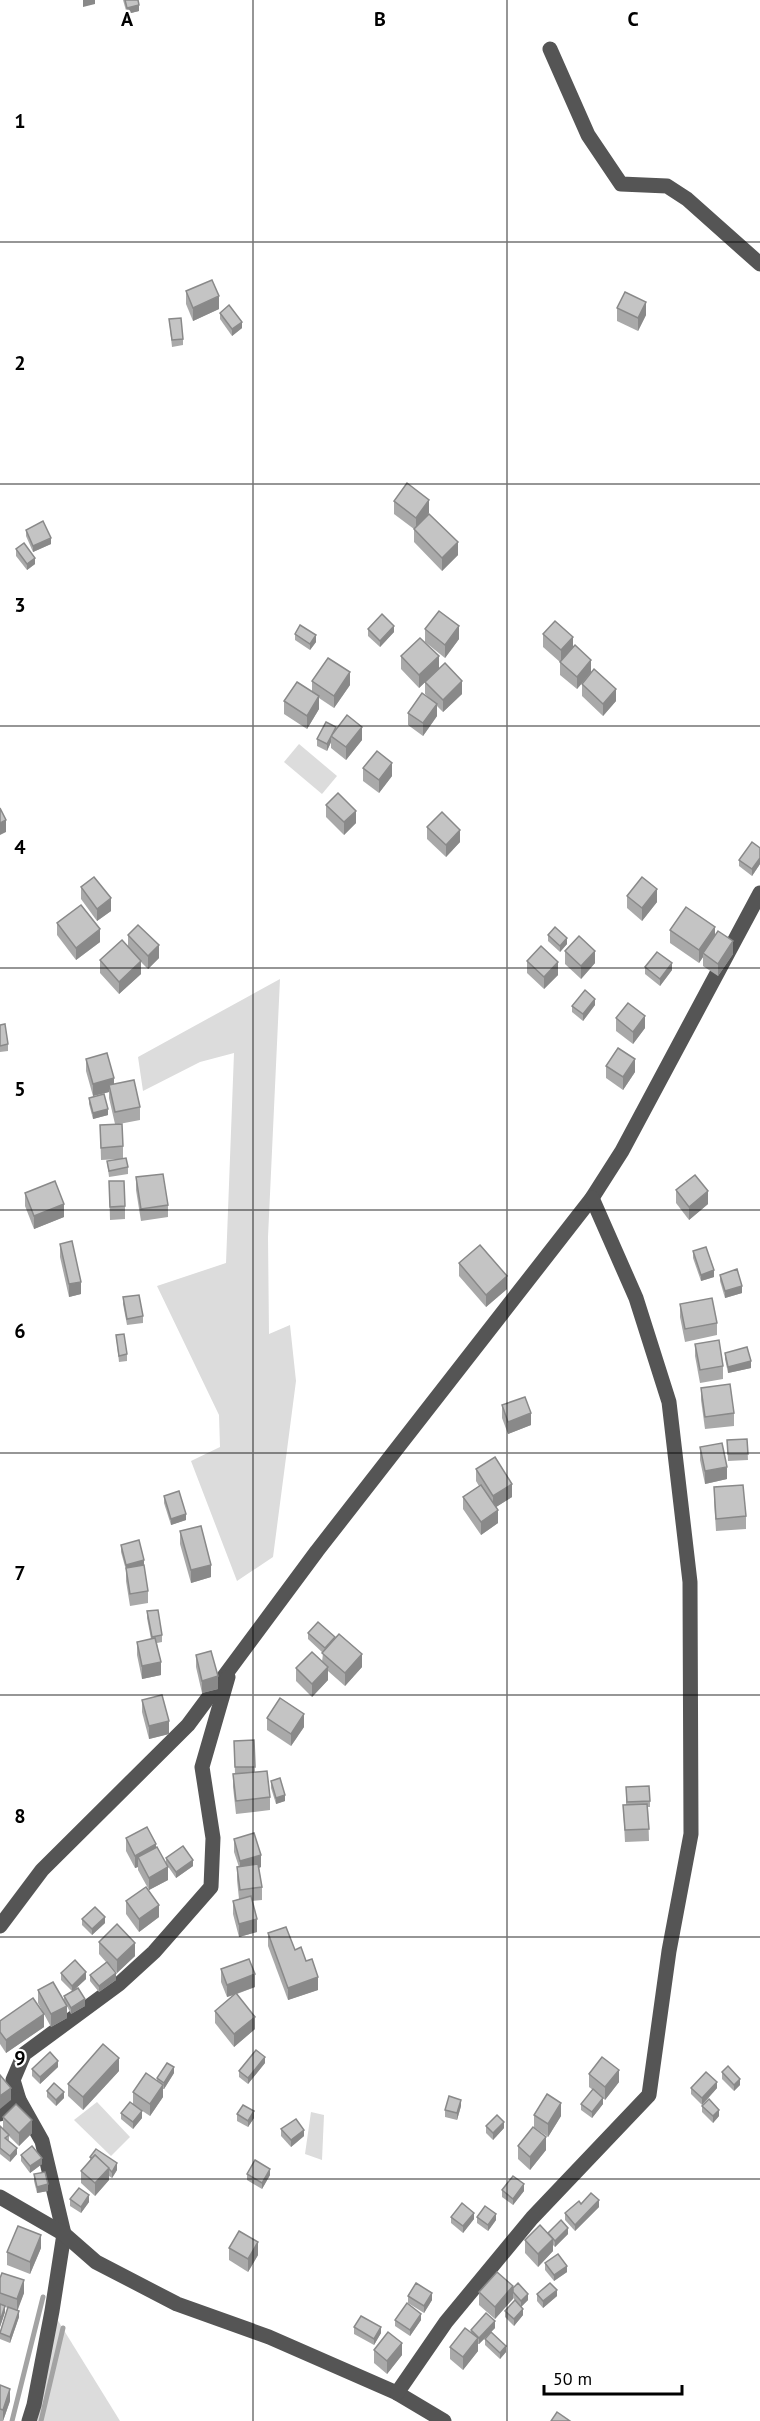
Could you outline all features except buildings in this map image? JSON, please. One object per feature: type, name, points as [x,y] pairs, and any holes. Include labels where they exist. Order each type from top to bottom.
[{"type":"street","points":[[550,49],[588,135],[621,184],[667,186],[687,198],[760,264]]},
{"type":"street","points":[[0,1926],[42,1870],[188,1725],[317,1551],[592,1198],[622,1151],[760,893]]},
{"type":"street","points":[[397,2393],[446,2322],[532,2218],[649,2095],[669,1951],[691,1834],[690,1582],[669,1402],[636,1298],[592,1198]]},
{"type":"street","points":[[29,2421],[52,2311],[64,2234],[42,2141],[19,2100],[13,2080],[24,2054],[119,1984],[154,1953],[211,1887],[213,1838],[202,1767],[231,1667]]},
{"type":"street","points":[[0,2114],[19,2100]]},
{"type":"street","points":[[0,2197],[64,2234],[96,2262],[177,2304],[270,2337],[397,2393],[444,2421]]},
{"type":"shaded area","points":[[299,744],[337,776],[322,794],[284,762]]},
{"type":"shaded area","points":[[280,979],[268,1237],[269,1334],[290,1325],[296,1381],[273,1557],[237,1581],[191,1461],[220,1447],[219,1415],[157,1286],[226,1263],[234,1053],[200,1062],[143,1091],[138,1057]]},
{"type":"shaded area","points":[[97,2102],[130,2137],[111,2156],[74,2120]]},
{"type":"shaded area","points":[[311,2112],[324,2115],[322,2160],[305,2154]]},
{"type":"shaded area","points":[[52,2311],[120,2421],[29,2421]]},
{"type":"waterway","points":[[12,2421],[43,2297]]},
{"type":"waterway","points":[[41,2421],[63,2328]]}]
